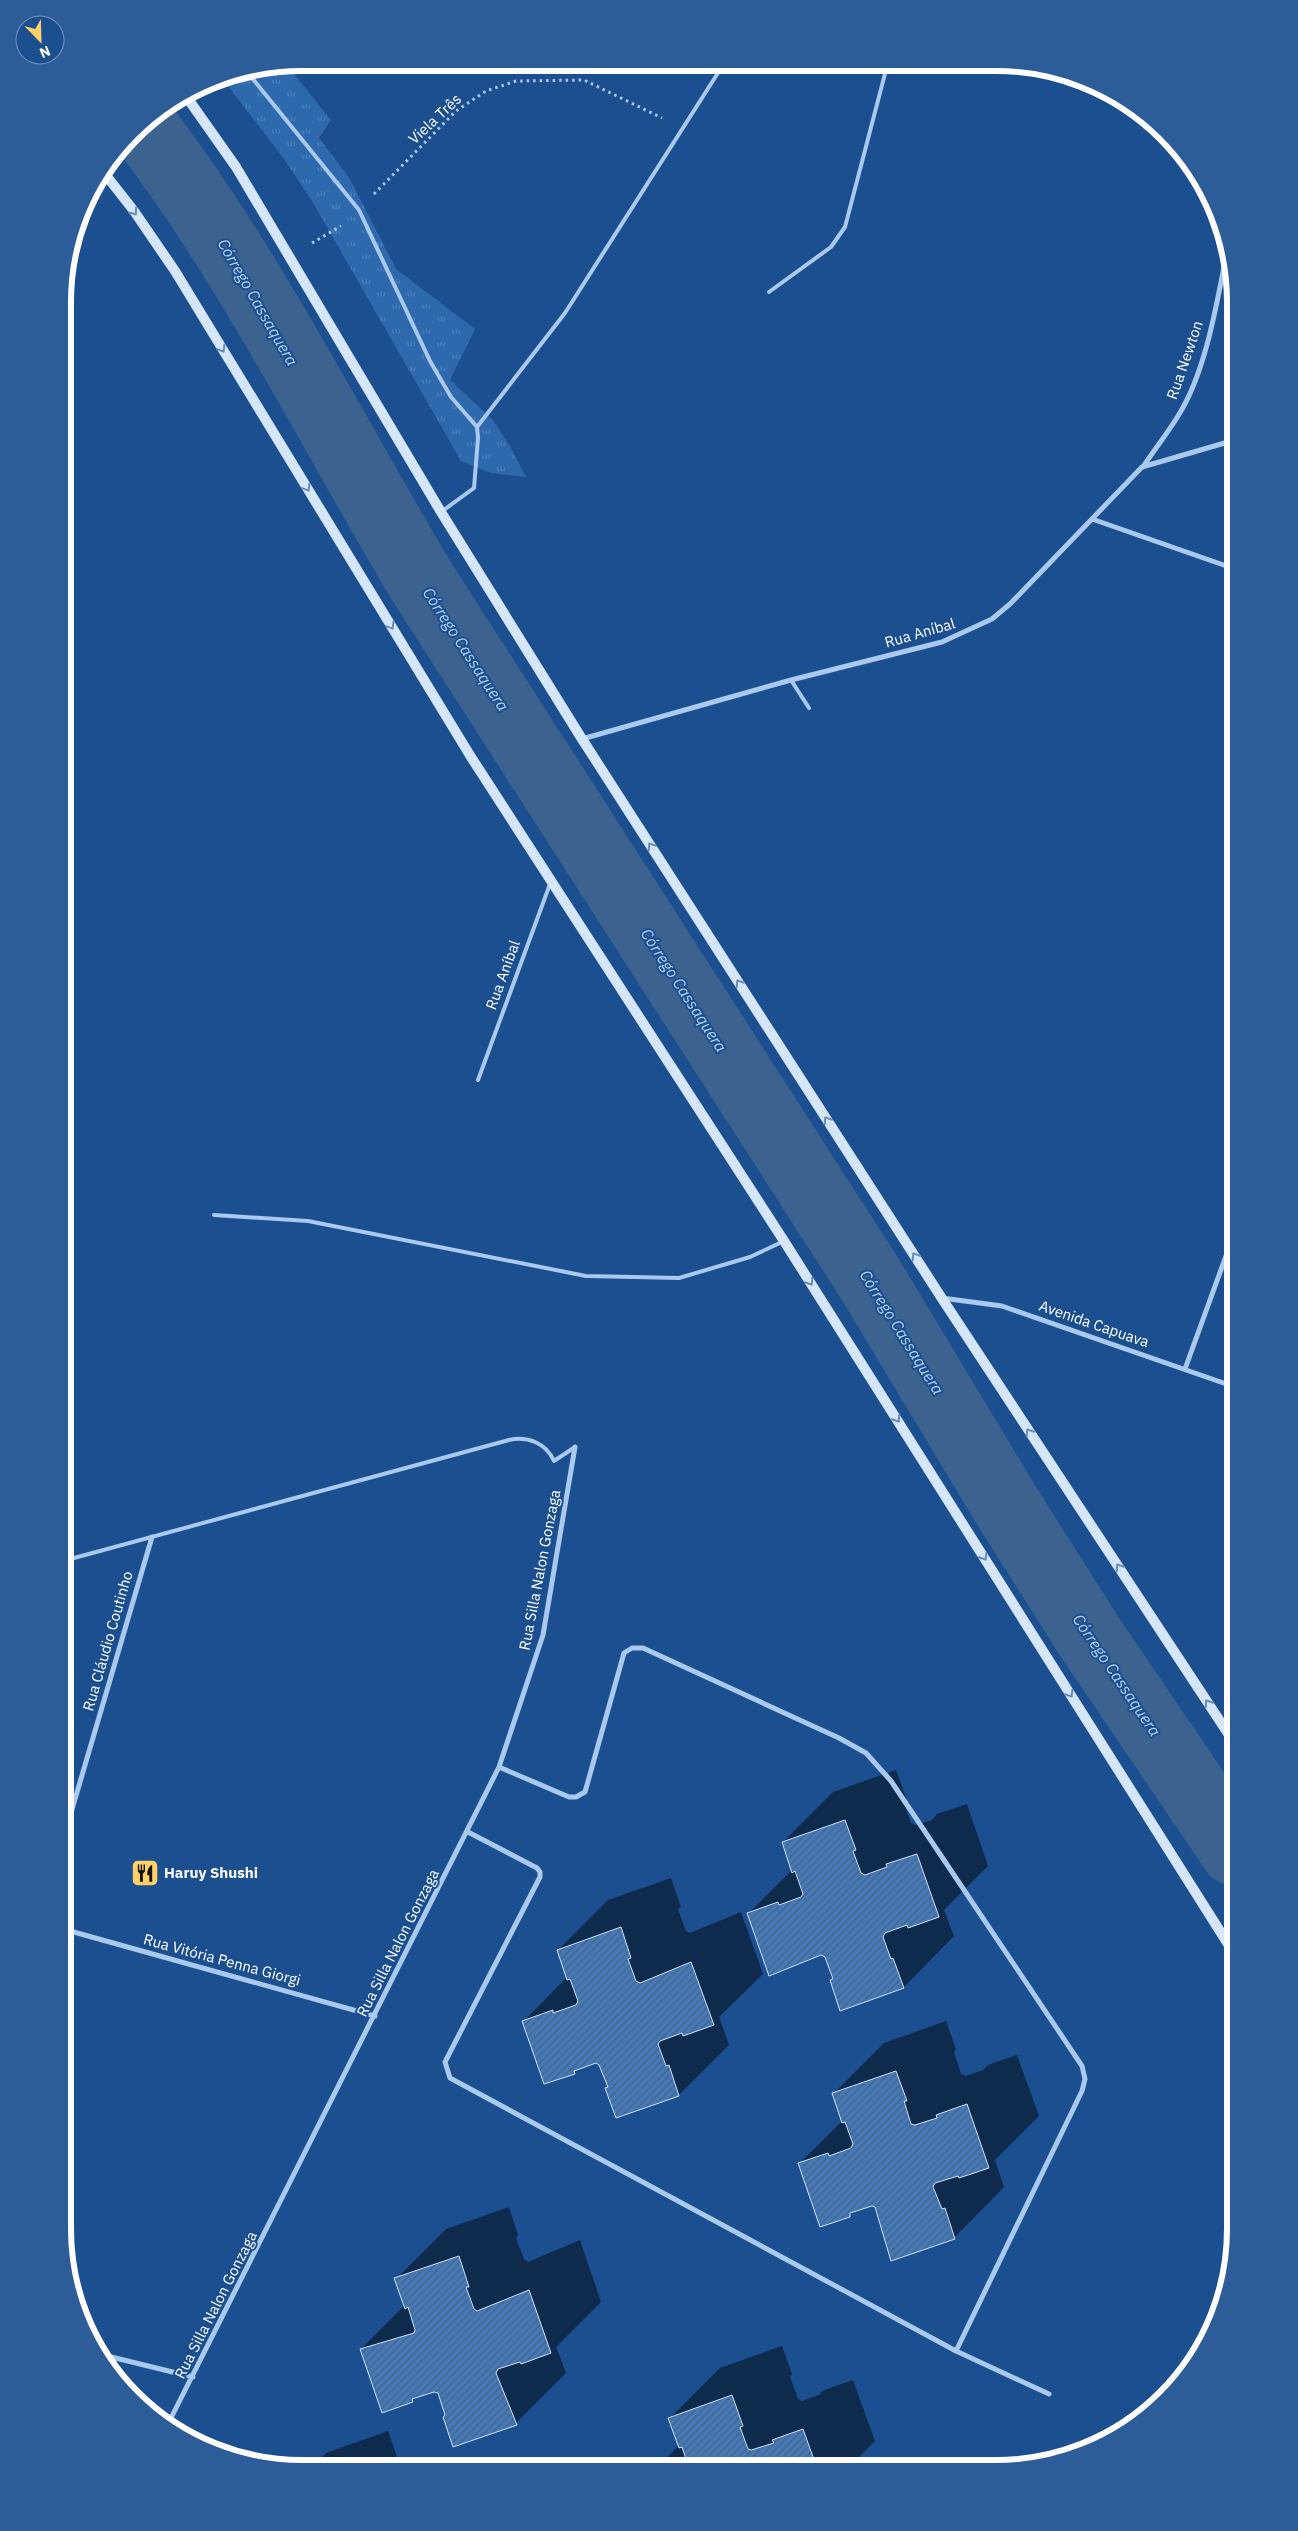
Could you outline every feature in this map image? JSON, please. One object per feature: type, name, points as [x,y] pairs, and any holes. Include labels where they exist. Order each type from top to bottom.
[{"type":"main road","points":[[189,101],[236,167],[271,223],[441,512],[582,739],[941,1297],[1227,1732]]},
{"type":"main road","points":[[107,178],[175,271],[471,757],[784,1241],[1227,1942]]},
{"type":"street","name":"Rua Newton","points":[[1142,467],[1179,415],[1191,388],[1215,312],[1224,267]]},
{"type":"street","name":"Rua Aníbal","points":[[582,739],[791,680],[942,642],[970,632],[992,619],[1010,604],[1142,467],[1227,443]]},
{"type":"street","points":[[1092,518],[1227,566]]},
{"type":"street","points":[[1185,1369],[1227,1253]]},
{"type":"street","name":"Avenida Capuava","points":[[941,1297],[1002,1306],[1227,1384]]},
{"type":"street","name":"Rua Silla Nalon Gonzaga","points":[[171,2419],[468,1832],[499,1767],[543,1634],[574,1447]]},
{"type":"street","name":"Rua Cláudio Coutinho","points":[[71,1813],[152,1537]]},
{"type":"street","points":[[499,1767],[569,1797],[581,1795],[584,1792],[624,1653],[632,1648],[643,1648],[838,1738],[866,1753],[891,1781],[1082,2066],[1085,2079],[1082,2091],[956,2351]]},
{"type":"street","points":[[468,1832],[537,1868],[540,1872],[540,1877],[445,2062],[450,2078],[956,2351],[1049,2394]]},
{"type":"street","name":"Rua Vitória Penna Giorgi","points":[[71,1931],[375,2016]]},
{"type":"street","points":[[110,2357],[193,2377]]},
{"type":"lane","points":[[477,427],[565,313],[719,71]]},
{"type":"lane","points":[[769,292],[831,247],[845,227],[887,71]]},
{"type":"lane","points":[[251,77],[359,210],[430,361],[451,397],[477,427],[478,438],[474,488],[441,512]]},
{"type":"lane","points":[[791,680],[809,708]]},
{"type":"lane","name":"Rua Aníbal","points":[[478,1080],[552,880]]},
{"type":"lane","points":[[214,1214],[308,1221],[586,1276],[679,1278],[750,1257],[784,1241]]},
{"type":"lane","points":[[71,1559],[509,1440],[530,1439],[550,1451],[554,1461],[574,1447]]},
{"type":"path","name":"Viela Três","points":[[359,210],[456,111],[486,91],[516,81],[584,80],[683,129]]},
{"type":"green space","points":[[292,72],[331,120],[319,138],[350,179],[396,269],[475,329],[450,380],[493,420],[510,446],[526,477],[491,473],[461,461],[312,201],[284,159],[227,84],[272,73]]},
{"type":"building","points":[[845,1820],[856,1850],[853,1851],[861,1873],[865,1875],[887,1867],[886,1864],[917,1854],[939,1917],[908,1928],[907,1925],[885,1933],[883,1937],[904,1988],[840,2011],[830,1980],[833,1979],[825,1957],[821,1955],[769,1976],[747,1913],[778,1902],[779,1905],[801,1897],[803,1894],[795,1871],[792,1873],[782,1842]]},
{"type":"building","points":[[621,1927],[631,1958],[628,1959],[636,1981],[640,1983],[691,1962],[714,2025],[683,2036],[682,2033],[660,2041],[658,2044],[666,2066],[669,2065],[679,2096],[616,2118],[605,2088],[608,2087],[599,2065],[596,2063],[574,2071],[575,2074],[544,2084],[522,2021],[553,2010],[553,2013],[576,2005],[578,2001],[570,1979],[567,1980],[557,1950]]},
{"type":"building","points":[[896,2071],[907,2101],[904,2101],[911,2124],[915,2125],[937,2118],[936,2115],[967,2104],[989,2168],[959,2178],[958,2176],[935,2183],[933,2187],[942,2209],[945,2208],[955,2239],[891,2261],[875,2207],[872,2206],[850,2213],[850,2217],[820,2227],[798,2163],[828,2153],[829,2156],[851,2148],[853,2144],[845,2122],[842,2123],[832,2093]]},
{"type":"building","points":[[459,2256],[469,2287],[466,2287],[474,2309],[477,2311],[529,2290],[551,2353],[521,2364],[520,2362],[498,2369],[496,2373],[517,2425],[453,2447],[443,2417],[445,2415],[438,2393],[434,2392],[412,2399],[413,2402],[382,2413],[360,2349],[414,2333],[415,2330],[408,2307],[405,2309],[394,2278]]},
{"type":"building","points":[[732,2395],[743,2426],[740,2427],[748,2449],[751,2450],[774,2443],[772,2440],[803,2429],[814,2460],[686,2460],[682,2447],[679,2448],[668,2418]]},
{"type":"waterway","name":"Córrego Cassaquera","points":[[147,132],[182,179],[254,292],[422,582],[870,1279],[1008,1508],[1089,1636],[1227,1839]]},
{"type":"place","name":"Haruy Shushi","points":[[145,1873]]}]
